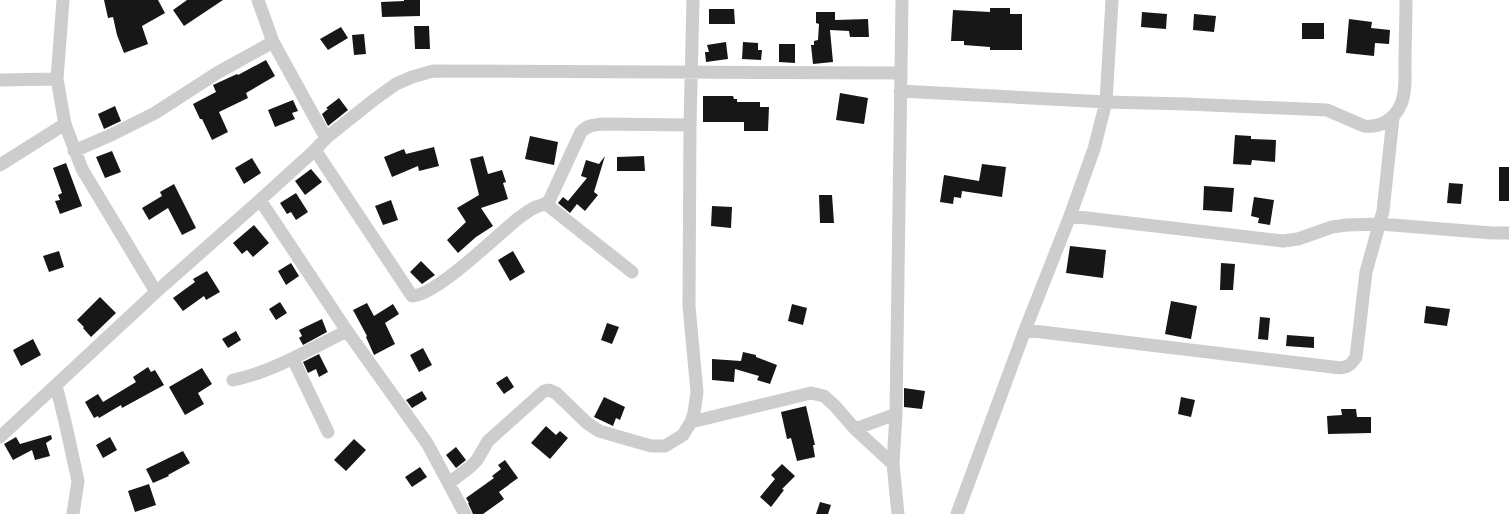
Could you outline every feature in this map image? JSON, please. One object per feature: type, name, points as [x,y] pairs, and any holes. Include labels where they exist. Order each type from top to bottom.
[{"type":"street","points":[[63,0],[57,79],[65,124],[82,169],[156,292]]},
{"type":"street","points":[[258,0],[274,42],[326,138]]},
{"type":"street","points":[[449,483],[470,467],[477,460],[488,441],[544,391],[554,391],[587,423],[599,431],[651,446],[665,446],[683,434],[691,422],[697,392],[689,306],[690,125],[693,0]]},
{"type":"street","points":[[898,514],[893,464],[896,414],[902,0]]},
{"type":"street","points":[[957,514],[1024,330],[1070,216],[1094,149],[1106,102],[1112,0]]},
{"type":"street","points":[[1024,330],[1333,367],[1348,367],[1356,357],[1366,272],[1383,211],[1393,118],[1401,104],[1404,86],[1406,0]]},
{"type":"street","points":[[74,151],[111,135],[155,113],[217,73],[274,42]]},
{"type":"street","points":[[0,437],[156,292],[260,200],[315,150],[326,138],[396,84],[412,77],[433,71],[901,73]]},
{"type":"street","points":[[0,80],[57,79]]},
{"type":"street","points":[[900,91],[1106,102],[1327,110],[1364,126],[1370,127],[1380,125],[1393,118]]},
{"type":"street","points":[[0,165],[65,124]]},
{"type":"street","points":[[315,150],[412,296],[418,296],[447,278],[515,221],[535,207],[542,206],[549,201],[581,132],[586,127],[603,124],[690,125]]},
{"type":"street","points":[[260,200],[347,330],[427,443],[465,514]]},
{"type":"street","points":[[546,204],[632,272]]},
{"type":"street","points":[[1070,216],[1283,241],[1298,239],[1332,226],[1347,224],[1380,224],[1509,233]]},
{"type":"street","points":[[233,380],[247,377],[293,359],[347,330]]},
{"type":"street","points":[[293,359],[328,432]]},
{"type":"street","points":[[56,385],[78,481],[72,514]]},
{"type":"street","points":[[691,422],[811,393],[824,396],[855,429],[893,464]]},
{"type":"street","points":[[855,429],[896,414]]},
{"type":"building","points":[[104,0],[158,0],[165,13],[142,26],[148,44],[124,53],[117,35],[113,17],[108,18]]},
{"type":"building","points":[[187,0],[223,0],[184,26],[173,10]]},
{"type":"building","points":[[420,0],[420,16],[382,17],[381,2]]},
{"type":"building","points":[[990,8],[1010,8],[1010,14],[1022,14],[1022,50],[990,50],[990,47],[964,45],[964,41],[951,41],[953,10],[990,12]]},
{"type":"building","points":[[709,9],[734,9],[735,24],[709,24]]},
{"type":"building","points":[[816,12],[835,12],[835,20],[868,19],[869,37],[850,37],[849,31],[830,30],[833,62],[813,64],[811,45],[814,45],[814,41],[818,40],[819,24],[816,23]]},
{"type":"building","points":[[1142,12],[1167,14],[1166,29],[1141,27]]},
{"type":"building","points":[[1194,14],[1216,16],[1214,32],[1193,30]]},
{"type":"building","points":[[1349,19],[1372,22],[1371,28],[1390,30],[1389,44],[1375,43],[1374,56],[1346,53]]},
{"type":"building","points":[[1302,23],[1324,23],[1324,39],[1302,39]]},
{"type":"building","points":[[414,26],[429,26],[430,49],[415,49]]},
{"type":"building","points":[[341,27],[348,38],[328,50],[320,39]]},
{"type":"building","points":[[364,34],[366,54],[354,55],[352,35]]},
{"type":"building","points":[[726,42],[728,59],[706,62],[705,52],[709,52],[707,45]]},
{"type":"building","points":[[743,42],[758,43],[758,50],[762,50],[761,60],[742,59]]},
{"type":"building","points":[[779,44],[795,44],[795,63],[779,62]]},
{"type":"building","points":[[266,60],[275,76],[246,93],[248,98],[219,112],[228,132],[212,140],[193,104],[216,92],[213,85],[237,74],[238,75]]},
{"type":"building","points":[[840,93],[868,98],[864,124],[836,120]]},
{"type":"building","points":[[703,96],[733,96],[734,99],[737,99],[737,102],[760,102],[760,107],[769,107],[768,131],[744,131],[744,122],[703,122]]},
{"type":"building","points":[[339,98],[348,110],[328,126],[322,114],[328,109],[326,108]]},
{"type":"building","points":[[293,100],[298,111],[292,113],[295,119],[275,127],[268,110]]},
{"type":"building","points":[[115,106],[121,121],[104,129],[98,114]]},
{"type":"building","points":[[1235,135],[1251,136],[1251,139],[1276,140],[1275,162],[1252,160],[1251,165],[1233,164]]},
{"type":"building","points":[[530,136],[558,142],[554,165],[525,159]]},
{"type":"building","points":[[434,147],[439,166],[419,171],[418,166],[392,177],[384,157],[404,149],[406,154]]},
{"type":"building","points":[[112,151],[121,172],[105,178],[96,157]]},
{"type":"building","points":[[483,156],[488,174],[502,170],[506,182],[503,183],[508,199],[481,208],[493,226],[476,237],[458,253],[447,240],[466,222],[457,208],[479,195],[470,159]]},
{"type":"building","points":[[605,156],[594,192],[598,195],[585,211],[577,204],[570,213],[558,203],[563,197],[568,201],[587,178],[581,176],[586,160],[599,164]]},
{"type":"building","points":[[644,156],[645,171],[617,171],[617,157]]},
{"type":"building","points":[[252,158],[261,173],[244,184],[235,168]]},
{"type":"building","points":[[66,163],[82,206],[60,214],[55,201],[60,200],[58,195],[62,193],[53,168]]},
{"type":"building","points":[[982,164],[1006,167],[1002,197],[962,191],[961,198],[954,197],[953,204],[940,202],[944,175],[979,181]]},
{"type":"building","points":[[1499,167],[1509,167],[1509,201],[1499,201]]},
{"type":"building","points":[[311,169],[322,182],[305,195],[295,181]]},
{"type":"building","points":[[1449,183],[1463,184],[1461,204],[1447,203]]},
{"type":"building","points":[[174,184],[196,228],[182,235],[168,208],[149,220],[142,208],[162,196],[160,192]]},
{"type":"building","points":[[1204,186],[1234,188],[1232,212],[1203,210]]},
{"type":"building","points":[[296,193],[308,212],[296,220],[291,212],[287,214],[280,203]]},
{"type":"building","points":[[819,195],[832,195],[834,223],[820,223]]},
{"type":"building","points":[[1254,197],[1274,200],[1270,225],[1258,223],[1259,218],[1251,216]]},
{"type":"building","points":[[391,200],[398,220],[383,225],[375,206]]},
{"type":"building","points":[[712,206],[732,207],[731,228],[711,226]]},
{"type":"building","points":[[254,225],[269,243],[253,257],[247,250],[242,254],[233,243]]},
{"type":"building","points":[[1070,246],[1106,250],[1103,278],[1066,273]]},
{"type":"building","points":[[59,251],[64,267],[49,272],[43,256]]},
{"type":"building","points":[[513,251],[525,272],[510,281],[498,260]]},
{"type":"building","points":[[421,261],[435,275],[422,284],[410,272]]},
{"type":"building","points":[[291,263],[299,276],[286,285],[278,271]]},
{"type":"building","points":[[1221,263],[1235,264],[1233,290],[1220,290]]},
{"type":"building","points":[[207,271],[220,292],[206,300],[204,296],[183,311],[173,298],[195,282],[193,279]]},
{"type":"building","points":[[100,297],[116,313],[91,337],[77,320]]},
{"type":"building","points":[[1171,301],[1197,306],[1191,339],[1165,334]]},
{"type":"building","points":[[280,302],[287,313],[276,320],[269,309]]},
{"type":"building","points":[[367,303],[374,316],[393,304],[399,314],[385,323],[395,344],[374,355],[366,337],[367,336],[353,310]]},
{"type":"building","points":[[792,304],[807,308],[803,325],[788,321]]},
{"type":"building","points":[[1426,306],[1450,309],[1447,326],[1424,323]]},
{"type":"building","points":[[1260,317],[1270,318],[1268,340],[1258,339]]},
{"type":"building","points":[[322,319],[327,332],[303,345],[299,338],[302,336],[299,330]]},
{"type":"building","points":[[607,323],[619,327],[612,344],[601,340]]},
{"type":"building","points":[[236,331],[241,340],[228,348],[222,339]]},
{"type":"building","points":[[1287,335],[1314,337],[1314,348],[1286,346]]},
{"type":"building","points":[[33,339],[41,355],[21,366],[13,350]]},
{"type":"building","points":[[423,348],[432,365],[419,372],[410,355]]},
{"type":"building","points":[[743,352],[756,355],[756,357],[777,365],[770,384],[757,380],[759,376],[735,369],[734,382],[712,380],[712,359],[741,361]]},
{"type":"building","points":[[319,354],[328,372],[319,377],[316,369],[308,373],[303,362]]},
{"type":"building","points":[[148,367],[151,372],[155,370],[164,385],[122,408],[121,405],[99,418],[98,416],[94,418],[85,402],[98,394],[103,402],[136,382],[133,377]]},
{"type":"building","points":[[202,368],[212,384],[198,393],[204,404],[185,415],[169,387]]},
{"type":"building","points":[[507,376],[514,387],[504,394],[496,383]]},
{"type":"building","points":[[904,388],[925,391],[922,409],[904,407]]},
{"type":"building","points":[[422,391],[427,399],[412,408],[406,400]]},
{"type":"building","points":[[604,397],[625,407],[620,420],[616,418],[613,426],[594,417]]},
{"type":"building","points":[[1181,397],[1195,400],[1191,417],[1178,414]]},
{"type":"building","points":[[806,406],[815,445],[813,445],[815,457],[797,461],[791,438],[787,439],[781,412]]},
{"type":"building","points":[[1341,409],[1356,409],[1357,417],[1371,417],[1371,433],[1328,434],[1327,416],[1342,415]]},
{"type":"building","points":[[546,426],[556,435],[560,431],[568,438],[550,459],[531,443]]},
{"type":"building","points":[[51,435],[52,439],[46,443],[50,456],[35,460],[32,450],[13,460],[4,444],[16,437],[20,444]]},
{"type":"building","points":[[110,437],[117,450],[103,458],[96,445]]},
{"type":"building","points":[[354,439],[366,450],[346,471],[334,460]]},
{"type":"building","points":[[456,447],[466,460],[456,468],[446,455]]},
{"type":"building","points":[[183,451],[190,463],[168,475],[169,476],[153,483],[146,469]]},
{"type":"building","points":[[505,460],[518,478],[499,492],[504,499],[483,514],[473,514],[466,498],[494,478],[492,476],[501,469],[498,465]]},
{"type":"building","points":[[782,464],[795,476],[782,489],[784,490],[771,507],[760,497],[775,479],[771,475]]},
{"type":"building","points":[[420,467],[427,477],[412,487],[405,477]]},
{"type":"building","points":[[149,484],[156,505],[135,512],[128,491]]},
{"type":"building","points":[[820,502],[831,505],[828,514],[816,514]]}]
